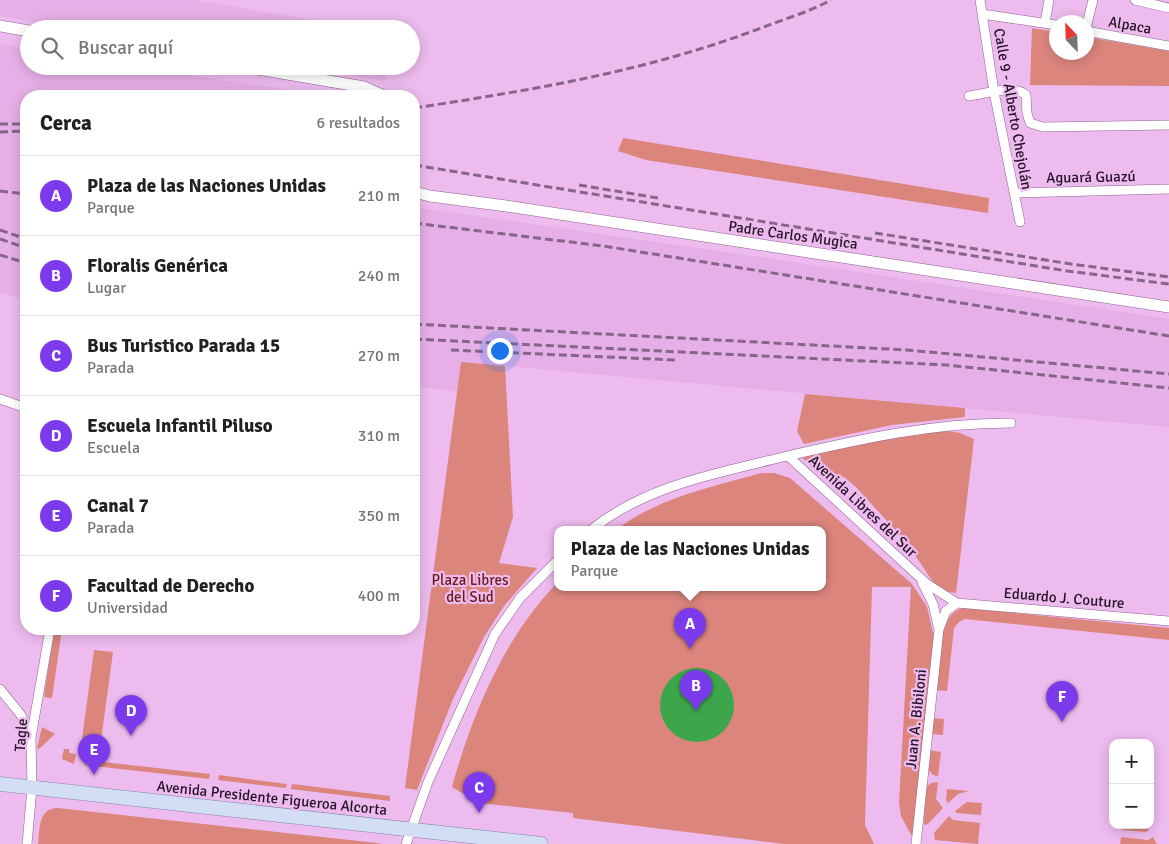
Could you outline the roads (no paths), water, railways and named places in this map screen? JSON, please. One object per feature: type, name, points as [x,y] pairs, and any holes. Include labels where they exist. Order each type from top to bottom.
[{"type":"main road","name":"Avenida Presidente Figueroa Alcorta","points":[[0,784],[540,844]]},
{"type":"street","name":"Calle 9 - Alberto Chejolán","points":[[980,0],[994,92],[1020,222]]},
{"type":"street","points":[[1045,23],[1049,0]]},
{"type":"street","points":[[1090,15],[1093,0]]},
{"type":"street","points":[[1134,0],[1169,8]]},
{"type":"street","points":[[982,14],[1049,24]]},
{"type":"street","points":[[0,26],[20,29]]},
{"type":"street","name":"Alpaca","points":[[1094,32],[1169,46]]},
{"type":"street","points":[[293,75],[364,87],[371,90]]},
{"type":"street","points":[[969,96],[1012,90],[1022,91],[1026,95],[1027,113],[1030,123],[1034,125],[1169,126]]},
{"type":"street","name":"Aguará Guazú","points":[[1014,193],[1169,189]]},
{"type":"street","name":"Padre Carlos Mugica","points":[[420,194],[1169,307]]},
{"type":"street","points":[[0,399],[20,406]]},
{"type":"street","points":[[596,526],[617,511],[660,492],[712,475],[870,437],[933,426],[1011,422]]},
{"type":"street","name":"Avenida Libres del Sur","points":[[788,456],[918,576],[957,603]]},
{"type":"street","points":[[406,844],[409,830],[443,746],[495,634],[516,603],[554,564]]},
{"type":"street","name":"Avenida Libres del Sur","points":[[918,576],[933,604],[939,629]]},
{"type":"street","name":"Eduardo J. Couture","points":[[957,603],[1169,621]]},
{"type":"street","name":"Juan A. Bibiloni","points":[[916,844],[939,629],[946,611],[957,603]]},
{"type":"street","name":"Tagle","points":[[27,844],[32,788],[32,738],[49,635]]},
{"type":"street","points":[[0,689],[21,715],[32,738]]},
{"type":"railway","points":[[420,107],[546,86],[676,56],[719,43],[805,12],[831,0]]},
{"type":"railway","points":[[0,124],[20,124]]},
{"type":"railway","points":[[0,132],[20,131]]},
{"type":"railway","points":[[420,166],[1067,271],[1169,284]]},
{"type":"railway","points":[[579,185],[658,198]]},
{"type":"railway","points":[[0,191],[20,193]]},
{"type":"railway","points":[[420,224],[603,246],[1169,336]]},
{"type":"railway","points":[[0,230],[20,237]]},
{"type":"railway","points":[[875,233],[1071,264],[1169,277]]},
{"type":"railway","points":[[0,239],[20,246]]},
{"type":"railway","points":[[0,255],[20,261]]},
{"type":"railway","points":[[420,324],[907,350],[1169,374]]},
{"type":"railway","points":[[420,339],[947,365],[1169,388]]},
{"type":"railway","points":[[451,350],[675,360]]},
{"type":"place","name":"Plaza de las Naciones Unidas","points":[[690,649]]},
{"type":"place","name":"Floralis Genérica","points":[[696,711]]},
{"type":"place","name":"Facultad de Derecho","points":[[1062,722]]},
{"type":"place","name":"Escuela Infantil Piluso","points":[[131,736]]},
{"type":"place","name":"Canal 7","points":[[94,775]]},
{"type":"place","name":"Bus Turistico Parada 15","points":[[479,813]]},
{"type":"park label","name":"Plaza Libres del Sud","points":[[470,588]]}]
